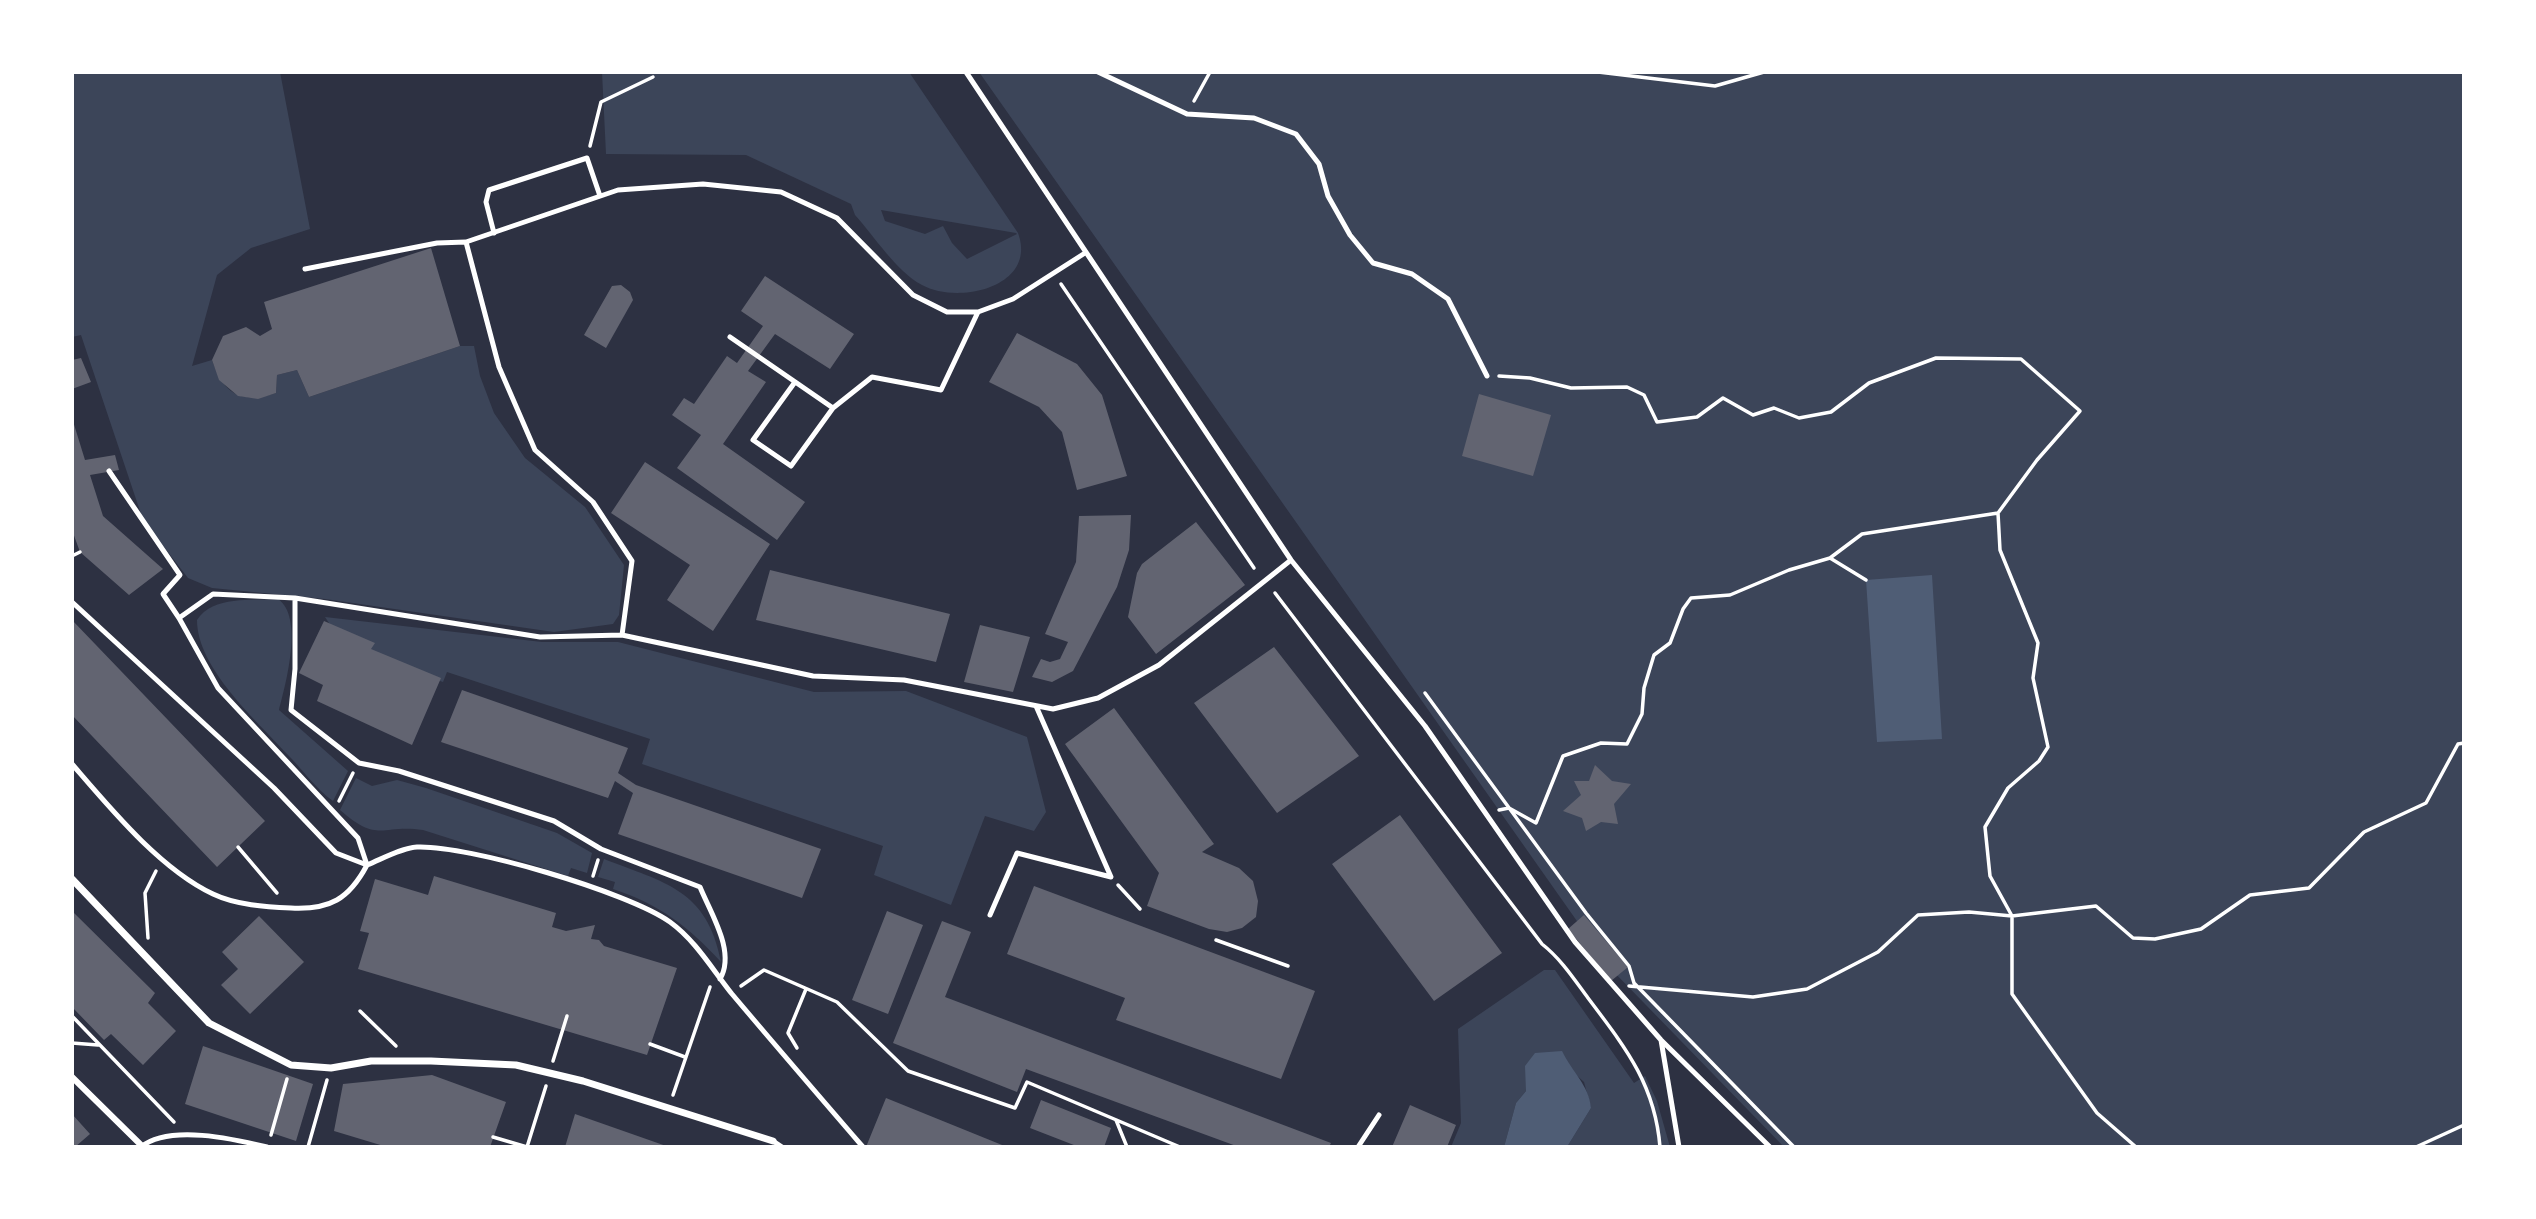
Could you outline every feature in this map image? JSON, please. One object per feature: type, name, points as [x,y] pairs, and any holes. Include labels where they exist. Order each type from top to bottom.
[{"type":"street","points":[[72,879],[209,1023],[291,1065],[331,1068],[371,1061],[516,1065],[669,1108],[773,1141]]},
{"type":"street","points":[[72,1077],[141,1146]]},
{"type":"lane","points":[[966,72],[1291,560],[1425,726],[1575,942],[1661,1040],[1770,1147]]},
{"type":"lane","points":[[1098,72],[1187,114],[1254,117],[1296,134],[1319,164],[1328,196],[1350,235],[1373,263],[1412,274],[1448,299],[1487,376]]},
{"type":"lane","points":[[494,233],[486,202],[489,190],[587,158],[600,196]]},
{"type":"lane","points":[[305,269],[437,243],[466,242],[618,190],[703,184],[781,192],[837,218],[913,295],[947,312],[978,312],[1013,299],[1085,253]]},
{"type":"lane","points":[[466,242],[499,367],[535,450],[593,502],[632,561],[622,635]]},
{"type":"lane","points":[[795,382],[753,440],[791,466],[833,408],[872,377],[941,390],[978,312]]},
{"type":"lane","points":[[730,337],[833,408]]},
{"type":"lane","points":[[109,471],[180,575],[163,594],[204,668],[218,688],[358,838],[367,865]]},
{"type":"lane","points":[[178,618],[213,594],[295,598],[540,637],[622,635],[813,676],[904,680],[1053,709],[1098,698],[1158,665],[1291,560]]},
{"type":"lane","points":[[295,598],[295,669],[291,710],[359,763],[399,771],[554,821],[601,849],[700,887],[726,952],[726,969],[720,979]]},
{"type":"lane","points":[[72,602],[274,788],[336,853],[367,865]]},
{"type":"lane","points":[[1036,706],[1111,877]]},
{"type":"lane","points":[[72,764],[162,859],[213,894],[266,908],[316,910],[354,890],[367,865],[414,847],[447,849],[530,869],[646,908],[671,923],[704,955],[720,979],[863,1147]]},
{"type":"lane","points":[[990,915],[1017,853],[1111,877]]},
{"type":"lane","points":[[1661,1040],[1679,1147]]},
{"type":"lane","points":[[1358,1147],[1379,1115]]},
{"type":"lane","points":[[141,1146],[184,1134],[231,1138],[267,1147]]},
{"type":"lane","points":[[773,1141],[782,1147]]},
{"type":"path","points":[[1187,114],[1210,72]]},
{"type":"path","points":[[1598,72],[1715,86],[1764,72]]},
{"type":"path","points":[[587,158],[601,102],[653,78]]},
{"type":"path","points":[[1054,273],[1254,568]]},
{"type":"path","points":[[1487,376],[1530,378],[1571,388],[1627,387],[1644,395],[1657,422],[1697,417],[1723,398],[1753,415],[1774,408],[1799,418],[1831,412],[1869,383],[1936,358],[2021,359],[2080,411],[2037,460],[1998,513],[2000,550],[2038,643],[2033,678],[2048,747],[2039,761],[2008,788],[1985,828],[1990,876],[2012,916],[2012,994],[2097,1113],[2136,1147]]},
{"type":"path","points":[[1483,812],[1509,808],[1536,823],[1563,756],[1601,743],[1627,744],[1642,714],[1644,688],[1654,655],[1670,643],[1683,609],[1691,598],[1730,595],[1789,570],[1830,558],[1861,534],[1998,513]]},
{"type":"path","points":[[72,556],[80,552]]},
{"type":"path","points":[[1830,558],[1866,580]]},
{"type":"path","points":[[1275,593],[1397,757],[1542,944],[1560,960],[1636,1063],[1658,1116],[1660,1147]]},
{"type":"path","points":[[1425,693],[1586,914],[1629,966],[1638,987],[1794,1147]]},
{"type":"path","points":[[1610,984],[1754,997],[1807,989],[1878,952],[1918,915],[1969,912],[2012,916],[2096,906],[2133,938],[2155,939],[2201,929],[2250,895],[2309,888],[2364,832],[2426,803],[2458,744],[2464,743]]},
{"type":"path","points":[[333,812],[359,763]]},
{"type":"path","points":[[238,847],[290,908]]},
{"type":"path","points":[[593,878],[601,849]]},
{"type":"path","points":[[149,958],[145,893],[162,859]]},
{"type":"path","points":[[1111,877],[1140,909]]},
{"type":"path","points":[[1216,940],[1288,966]]},
{"type":"path","points":[[732,993],[764,970],[837,1002],[908,1071],[1015,1108],[1027,1082],[1180,1147]]},
{"type":"path","points":[[669,1108],[707,990],[720,979]]},
{"type":"path","points":[[802,1055],[788,1033],[806,989]]},
{"type":"path","points":[[360,1011],[411,1061]]},
{"type":"path","points":[[72,1016],[184,1134]]},
{"type":"path","points":[[72,1043],[100,1045]]},
{"type":"path","points":[[650,1044],[685,1058]]},
{"type":"path","points":[[267,1147],[291,1065]]},
{"type":"path","points":[[308,1147],[331,1068]]},
{"type":"path","points":[[1116,1120],[1127,1147]]},
{"type":"path","points":[[2416,1147],[2464,1125]]},
{"type":"path","points":[[494,1137],[527,1147]]},
{"type":"shaded area","points":[[72,72],[280,72],[310,229],[251,248],[217,275],[192,366],[212,360],[228,389],[244,397],[276,393],[277,375],[297,370],[309,397],[460,346],[474,346],[480,376],[494,413],[525,458],[585,507],[624,565],[619,615],[613,624],[554,632],[325,599],[212,588],[188,578],[143,520],[81,335],[72,337]]},
{"type":"shaded area","points":[[602,72],[909,72],[1018,233],[1021,252],[1016,267],[1006,278],[991,287],[973,292],[937,291],[922,285],[903,271],[855,215],[851,204],[746,155],[606,154]],"holes":[[[881,210],[1016,233],[967,259],[952,243],[943,226],[925,234],[885,221]]]},
{"type":"shaded area","points":[[979,72],[2464,72],[2464,1147],[1784,1147],[1610,968]]},
{"type":"shaded area","points":[[1932,575],[1942,739],[1877,742],[1866,580]]},
{"type":"shaded area","points":[[278,599],[286,608],[292,635],[289,668],[279,710],[348,771],[333,801],[230,692],[217,675],[200,638],[197,620],[213,606],[234,601]]},
{"type":"shaded area","points":[[325,617],[542,642],[618,642],[814,692],[906,691],[1027,737],[1046,812],[1034,831],[985,816],[951,905],[874,875],[883,846],[642,764],[650,739],[447,672],[443,682],[345,647]]},
{"type":"shaded area","points":[[356,778],[372,786],[397,780],[557,833],[592,853],[587,873],[571,868],[568,876],[423,830],[372,830],[364,827],[340,810]]},
{"type":"shaded area","points":[[604,859],[664,883],[694,904],[705,918],[721,962],[697,938],[659,909],[613,889],[615,882],[598,877]]},
{"type":"shaded area","points":[[1544,970],[1555,970],[1634,1083],[1645,1076],[1657,1101],[1670,1147],[1567,1147],[1591,1108],[1584,1082],[1573,1072],[1526,1091],[1516,1103],[1504,1147],[1451,1147],[1461,1123],[1458,1029]]},
{"type":"shaded area","points":[[1562,1051],[1584,1085],[1591,1108],[1567,1147],[1504,1147],[1516,1103],[1526,1091],[1525,1066],[1535,1053]]},
{"type":"building","points":[[431,248],[460,346],[309,397],[297,370],[277,375],[276,393],[258,399],[238,396],[219,380],[212,360],[223,336],[246,327],[260,336],[272,329],[264,302]]},
{"type":"building","points":[[765,276],[854,334],[830,369],[775,334],[748,371],[766,382],[723,444],[805,502],[777,540],[677,468],[701,435],[672,415],[684,398],[694,404],[727,356],[737,363],[763,326],[741,311]]},
{"type":"building","points":[[621,285],[630,292],[633,300],[606,348],[584,335],[612,286]]},
{"type":"building","points":[[1017,333],[1077,364],[1102,395],[1127,476],[1077,490],[1062,432],[1039,407],[989,382]]},
{"type":"building","points":[[81,358],[91,382],[72,389],[72,360]]},
{"type":"building","points":[[1479,394],[1551,415],[1533,476],[1462,456]]},
{"type":"building","points":[[72,418],[85,460],[115,455],[119,470],[90,475],[103,516],[163,569],[129,595],[80,552],[72,530]]},
{"type":"building","points":[[645,462],[770,544],[713,631],[667,600],[690,565],[611,513]]},
{"type":"building","points":[[1131,515],[1129,550],[1117,587],[1073,671],[1052,682],[1032,677],[1041,659],[1050,662],[1060,659],[1068,642],[1045,634],[1076,562],[1079,516]]},
{"type":"building","points":[[1196,522],[1245,585],[1156,654],[1128,617],[1137,573],[1142,564]]},
{"type":"building","points":[[770,570],[950,614],[936,662],[756,620]]},
{"type":"building","points":[[72,620],[265,821],[217,867],[72,715]]},
{"type":"building","points":[[324,621],[375,643],[371,649],[441,678],[412,745],[317,701],[323,685],[299,673]]},
{"type":"building","points":[[980,625],[1030,637],[1013,692],[964,682]]},
{"type":"building","points":[[1274,647],[1359,756],[1277,813],[1194,703]]},
{"type":"building","points":[[462,690],[628,748],[618,773],[636,785],[821,849],[802,898],[618,834],[633,793],[615,781],[608,798],[441,742]]},
{"type":"building","points":[[1114,708],[1214,844],[1202,852],[1239,868],[1253,881],[1258,901],[1256,917],[1242,928],[1227,932],[1209,929],[1147,906],[1159,873],[1065,744]]},
{"type":"building","points":[[1595,765],[1612,781],[1631,784],[1614,804],[1618,824],[1601,822],[1586,831],[1582,818],[1563,811],[1581,795],[1574,781],[1589,781]]},
{"type":"building","points":[[1400,815],[1502,953],[1434,1001],[1332,864]]},
{"type":"building","points":[[434,876],[556,913],[552,927],[566,931],[595,925],[591,939],[599,940],[604,946],[677,968],[647,1055],[358,969],[369,933],[360,931],[375,879],[428,895]]},
{"type":"building","points":[[1034,886],[1315,991],[1281,1079],[1116,1020],[1125,998],[1007,954]]},
{"type":"building","points":[[72,911],[155,993],[148,1003],[176,1031],[143,1065],[111,1034],[104,1040],[72,1007]]},
{"type":"building","points":[[887,911],[923,925],[888,1014],[852,1000]]},
{"type":"building","points":[[1584,915],[1628,967],[1611,981],[1568,929]]},
{"type":"building","points":[[259,916],[304,962],[250,1014],[221,985],[238,969],[222,952]]},
{"type":"building","points":[[942,921],[971,932],[945,997],[1331,1143],[1329,1147],[1239,1147],[1026,1069],[1017,1092],[893,1043]]},
{"type":"building","points":[[203,1046],[313,1084],[296,1141],[185,1104]]},
{"type":"building","points":[[432,1075],[506,1102],[490,1147],[387,1147],[334,1131],[343,1084]]},
{"type":"building","points":[[886,1098],[1007,1147],[866,1147]]},
{"type":"building","points":[[1041,1100],[1111,1128],[1104,1147],[1079,1147],[1030,1128]]},
{"type":"building","points":[[1410,1105],[1456,1125],[1447,1147],[1392,1147]]},
{"type":"building","points":[[72,1114],[90,1134],[75,1147],[72,1147]]},
{"type":"building","points":[[575,1114],[669,1147],[565,1147]]}]
